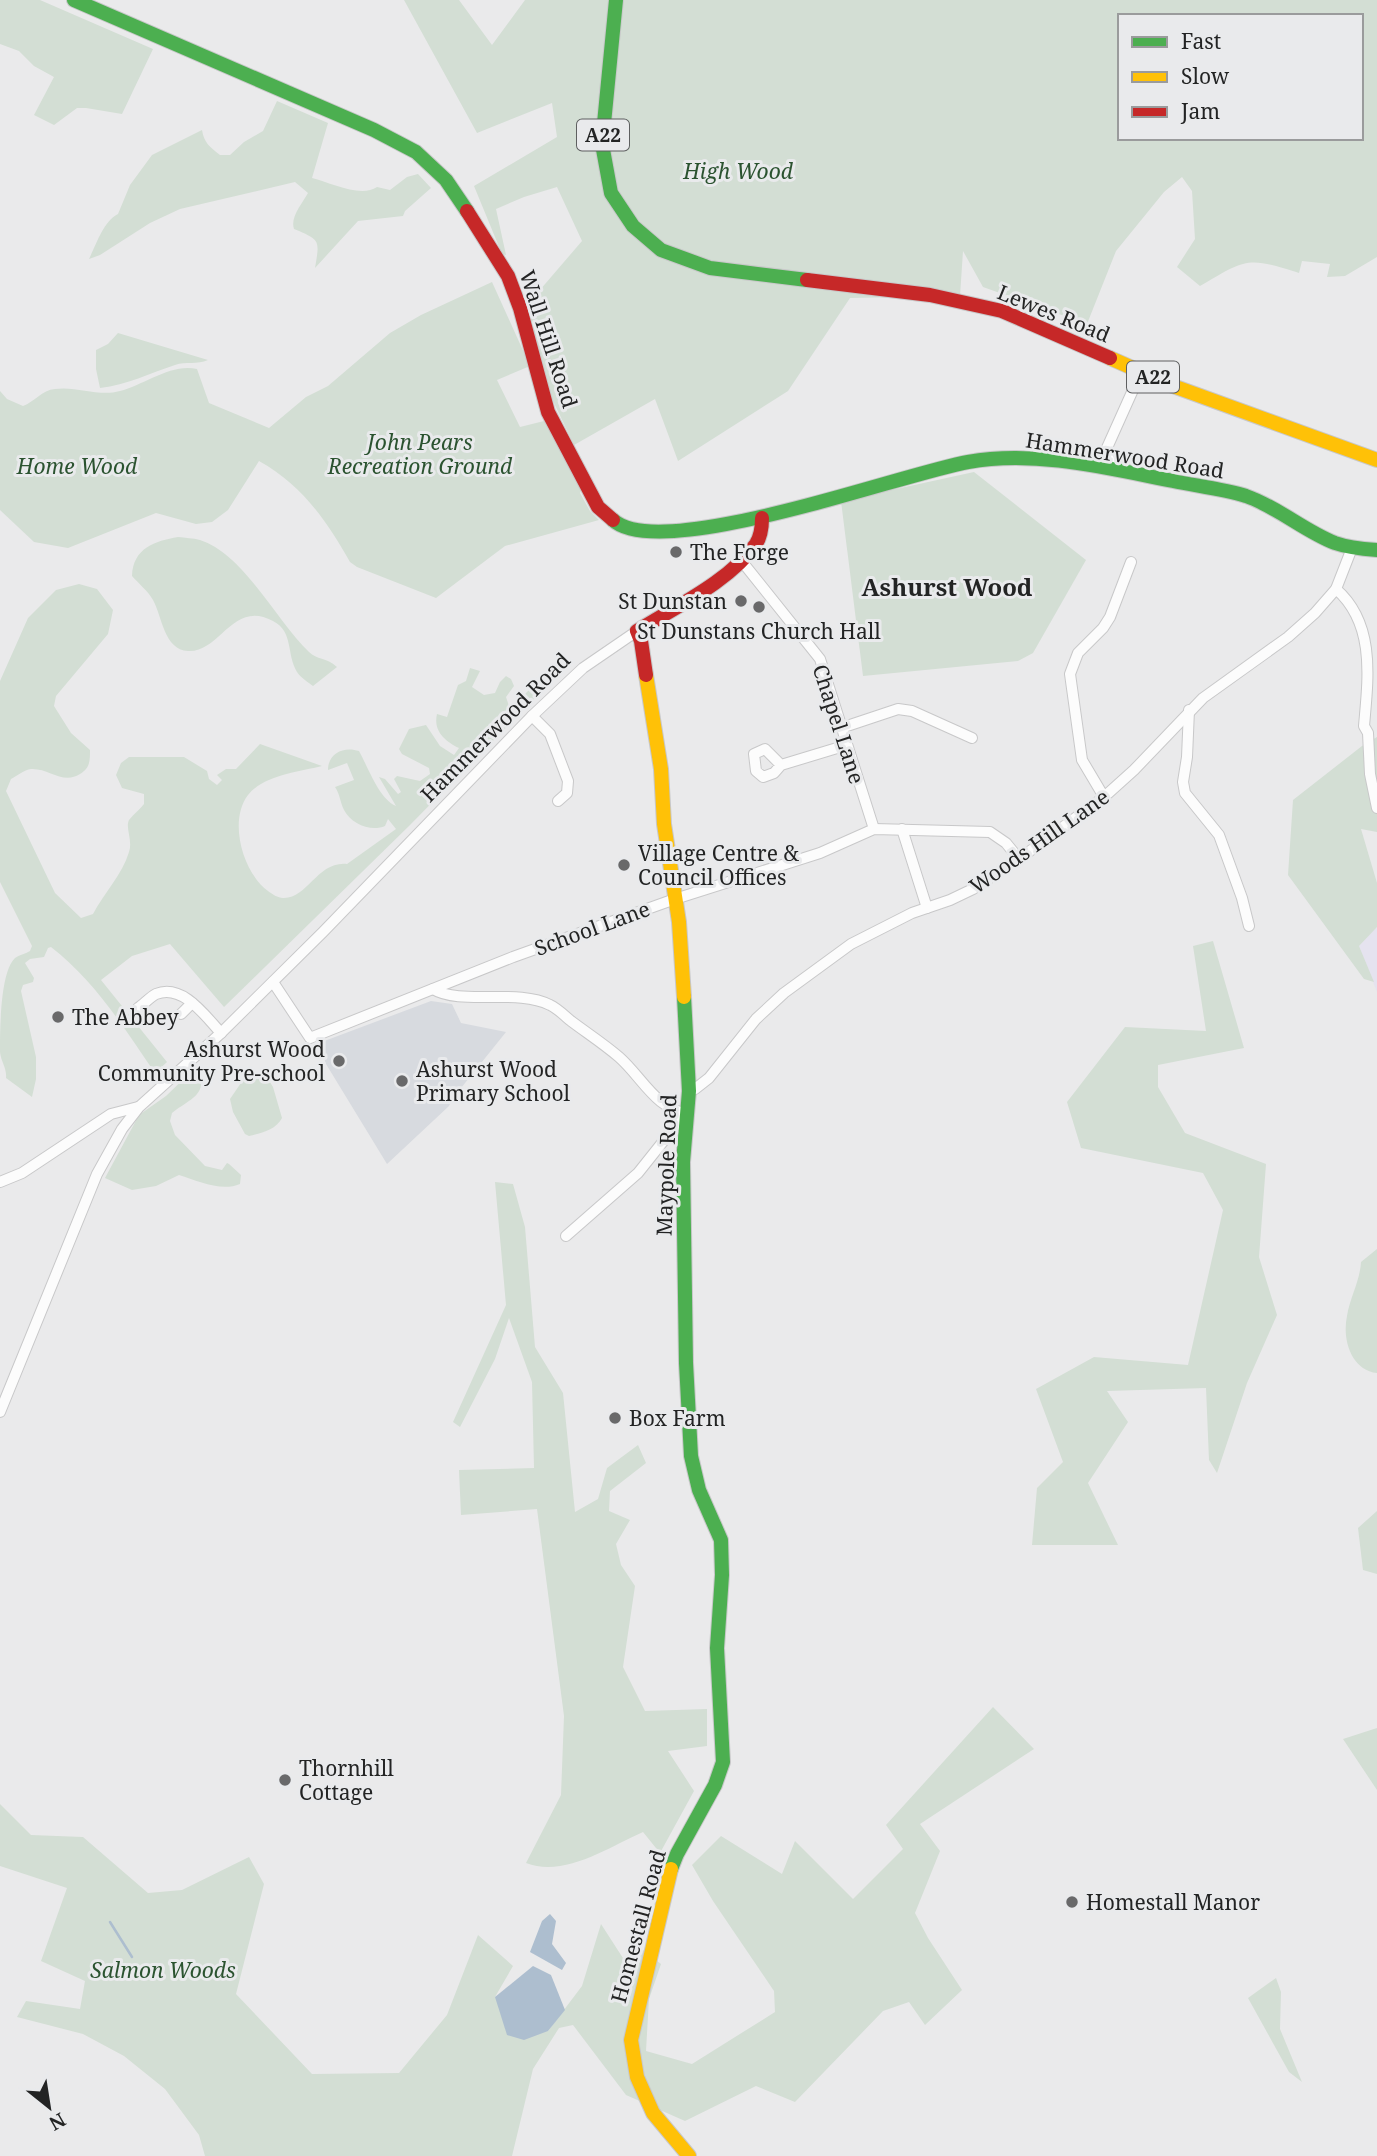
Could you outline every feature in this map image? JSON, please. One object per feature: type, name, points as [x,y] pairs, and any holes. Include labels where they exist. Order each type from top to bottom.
[{"type":"main road","name":"Wall Hill Road","points":[[74,0],[374,130],[416,152],[446,180],[508,276],[520,308],[548,412],[598,506],[607,517],[638,532],[649,533],[762,518]]},
{"type":"main road","name":"Lewes Road","points":[[616,0],[602,144],[611,193],[633,226],[661,250],[710,268],[930,295],[1002,311],[1141,372],[1377,460]]},
{"type":"main road","name":"Hammerwood Road","points":[[637,631],[692,597],[740,559],[757,542],[763,526],[762,518],[897,479],[968,462],[1012,457],[1084,464],[1245,496],[1282,512],[1334,542],[1352,548],[1377,550]]},
{"type":"main road","name":"Maypole Road","points":[[637,631],[641,641],[661,769],[664,824],[679,922],[689,1091],[683,1162],[686,1363],[691,1456],[699,1490],[721,1540],[718,1699]]},
{"type":"main road","name":"Homestall Road","points":[[689,2156],[653,2113],[636,2077],[631,2040],[668,1878],[677,1854],[715,1785],[723,1762],[718,1699]]},
{"type":"street","points":[[1084,464],[1106,450],[1141,372]]},
{"type":"street","points":[[1106,450],[1113,470]]},
{"type":"street","name":"Woods Hill Lane","points":[[689,1091],[709,1078],[756,1019],[784,993],[856,940],[912,913],[973,889],[1104,797],[1134,770],[1189,710],[1228,678],[1288,637],[1315,613],[1336,589],[1352,548]]},
{"type":"street","name":"Chapel Lane","points":[[740,559],[820,659],[874,829]]},
{"type":"street","points":[[1104,797],[1082,760],[1070,674],[1078,653],[1110,617],[1131,562]]},
{"type":"street","points":[[1336,589],[1348,599],[1364,632],[1368,650],[1364,726],[1368,733],[1370,774],[1377,808]]},
{"type":"street","name":"Hammerwood Road","points":[[0,1412],[97,1174],[122,1129],[138,1107],[273,982],[532,716],[583,668],[637,631]]},
{"type":"street","points":[[841,728],[898,709],[912,711],[972,738]]},
{"type":"street","points":[[1189,710],[1183,782],[1185,793],[1219,835],[1240,890],[1249,926]]},
{"type":"street","points":[[532,716],[550,734],[568,781],[567,793],[558,802]]},
{"type":"street","points":[[781,765],[847,746]]},
{"type":"street","name":"School Lane","points":[[273,982],[310,1038],[513,957],[675,899],[820,853],[874,829],[990,832],[1006,842],[1019,859]]},
{"type":"street","points":[[902,829],[927,908]]},
{"type":"street","points":[[433,989],[440,994],[503,995],[549,1004],[621,1058],[670,1109],[687,1114],[638,1173],[566,1236]]},
{"type":"street","points":[[138,1008],[155,995],[164,992],[179,994],[192,1003],[221,1033]]},
{"type":"street","points":[[181,1014],[192,1003]]},
{"type":"street","points":[[0,1182],[22,1172],[111,1114],[138,1107]]},
{"type":"shaded area","points":[[1377,927],[1377,992],[1359,946]]},
{"type":"shaded area","name":"Ashurst Wood Primary School","points":[[431,1001],[452,1004],[461,1023],[506,1032],[449,1106],[387,1164],[326,1064],[319,1043]]},
{"type":"green space","points":[[0,0],[40,0],[153,49],[122,114],[77,108],[54,125],[34,115],[54,77],[34,66],[19,51],[0,44]]},
{"type":"green space","name":"High Wood","points":[[404,0],[459,0],[492,45],[525,0],[1377,0],[1377,257],[1345,276],[1327,277],[1330,264],[1302,261],[1299,273],[1268,264],[1247,263],[1200,286],[1177,267],[1195,239],[1192,191],[1182,177],[1164,192],[1116,251],[1087,324],[983,287],[963,251],[960,296],[850,298],[788,391],[678,461],[655,399],[574,445],[545,384],[527,305],[582,241],[557,187],[496,209],[506,255],[502,254],[474,186],[557,137],[552,103],[477,133]]},
{"type":"green space","points":[[277,101],[328,123],[312,178],[354,190],[363,191],[377,187],[390,190],[407,177],[418,174],[431,188],[405,211],[403,216],[358,221],[315,268],[316,242],[294,229],[295,215],[308,193],[295,182],[180,209],[150,223],[100,255],[89,259],[104,228],[118,214],[130,185],[152,155],[202,130],[206,142],[213,150],[220,155],[230,155],[244,142],[263,131]]},
{"type":"green space","points":[[492,282],[530,366],[497,380],[520,427],[548,420],[583,485],[580,493],[590,511],[599,520],[505,546],[436,598],[350,562],[312,505],[288,481],[259,461],[228,510],[212,522],[196,524],[156,513],[68,548],[34,542],[0,510],[0,391],[7,399],[23,406],[50,390],[63,388],[112,393],[177,369],[197,369],[209,403],[269,428],[306,397],[328,386],[390,333],[421,315]]},
{"type":"green space","points":[[118,333],[208,360],[179,364],[129,382],[100,388],[96,350],[108,344]]},
{"type":"green space","points":[[974,472],[1086,560],[1033,653],[1018,661],[863,676],[841,501]]},
{"type":"green space","points":[[178,537],[200,540],[231,559],[309,652],[337,667],[313,686],[297,672],[284,631],[273,621],[259,616],[237,621],[199,649],[188,651],[174,645],[165,631],[153,600],[132,576],[133,566],[141,552],[161,541]]},
{"type":"green space","points":[[79,584],[97,589],[113,610],[108,634],[56,696],[54,706],[71,733],[90,750],[89,764],[80,774],[68,778],[31,769],[11,779],[6,791],[55,893],[81,918],[93,914],[122,868],[130,848],[129,820],[144,804],[144,794],[122,788],[116,775],[121,763],[129,757],[184,757],[207,771],[209,779],[217,785],[222,780],[217,775],[226,769],[236,769],[260,744],[322,766],[282,775],[255,788],[242,806],[239,818],[245,860],[259,883],[273,895],[281,898],[292,897],[328,868],[347,864],[396,829],[388,819],[385,826],[374,828],[356,823],[347,815],[335,787],[354,780],[347,763],[328,770],[334,755],[348,749],[359,751],[379,790],[396,806],[379,777],[385,779],[398,794],[401,792],[394,779],[397,776],[420,781],[430,774],[429,768],[402,754],[399,749],[409,729],[426,725],[440,746],[454,755],[459,748],[441,735],[437,726],[437,714],[447,717],[458,685],[466,681],[470,668],[480,671],[472,687],[484,695],[495,693],[506,676],[511,679],[514,686],[506,697],[510,709],[532,687],[544,689],[224,1007],[170,944],[132,956],[101,980],[167,1062],[155,1073],[108,1006],[67,960],[51,947],[44,957],[30,959],[25,963],[34,978],[33,982],[23,985],[21,991],[36,1057],[36,1079],[32,1097],[6,1078],[0,1052],[6,976],[15,958],[30,951],[32,946],[0,882],[0,681],[28,618],[56,590]]},
{"type":"green space","points":[[1377,737],[1377,832],[1361,829],[1377,883],[1377,927],[1359,946],[1374,982],[1364,979],[1288,875],[1293,800]]},
{"type":"green space","points":[[1213,941],[1244,1048],[1158,1065],[1158,1087],[1185,1133],[1266,1164],[1259,1257],[1277,1315],[1247,1383],[1217,1473],[1209,1460],[1206,1388],[1107,1391],[1128,1422],[1088,1483],[1118,1545],[1032,1545],[1037,1488],[1063,1462],[1036,1389],[1094,1357],[1188,1365],[1223,1210],[1203,1173],[1081,1148],[1067,1102],[1125,1027],[1206,1031],[1193,946]]},
{"type":"green space","points":[[195,1068],[200,1077],[200,1090],[172,1113],[170,1121],[175,1135],[205,1166],[222,1170],[229,1164],[241,1175],[240,1184],[217,1186],[179,1175],[156,1186],[132,1190],[105,1178],[139,1115],[166,1096]]},
{"type":"green space","points":[[263,1071],[273,1087],[282,1118],[272,1128],[249,1136],[245,1134],[233,1112],[230,1099],[243,1080]]},
{"type":"green space","points":[[495,1182],[513,1184],[525,1227],[535,1347],[563,1393],[575,1512],[598,1499],[607,1468],[638,1445],[646,1463],[610,1491],[609,1511],[630,1520],[616,1544],[621,1565],[635,1586],[623,1667],[645,1711],[707,1709],[707,1746],[668,1751],[694,1791],[660,1853],[643,1832],[571,1864],[541,1867],[526,1863],[561,1795],[564,1716],[537,1509],[461,1515],[459,1470],[534,1468],[532,1382],[509,1318],[495,1359],[460,1427],[453,1422],[506,1305]]},
{"type":"green space","points":[[1377,1249],[1377,1373],[1368,1371],[1355,1360],[1347,1343],[1346,1325],[1361,1262]]},
{"type":"green space","points":[[1377,1511],[1377,1574],[1363,1570],[1358,1528]]},
{"type":"green space","name":"Salmon Woods","points":[[993,1707],[1034,1749],[920,1824],[940,1851],[915,1913],[962,1990],[925,2025],[909,2002],[883,2011],[795,2102],[756,2086],[685,2121],[626,2095],[573,2025],[559,2028],[533,2069],[512,2156],[205,2156],[199,2135],[165,2089],[124,2056],[83,2034],[17,2017],[26,2001],[80,2009],[85,1981],[41,1961],[67,1888],[0,1866],[0,1804],[31,1835],[83,1837],[148,1893],[182,1890],[249,1857],[264,1884],[236,1994],[312,2074],[399,2073],[447,2015],[478,1935],[513,1966],[495,1997],[548,2031],[582,1986],[601,1924],[630,1969],[639,1947],[661,1964],[649,1999],[646,2051],[692,2064],[775,2012],[774,1991],[692,1865],[721,1836],[782,1874],[795,1841],[853,1899],[903,1849],[886,1825]]},
{"type":"green space","points":[[1377,1728],[1377,1790],[1343,1739]]},
{"type":"green space","points":[[1276,1978],[1281,1992],[1280,2029],[1302,2082],[1289,2072],[1248,1998]]},
{"type":"water","points":[[550,1914],[556,1921],[552,1944],[566,1963],[562,1970],[530,1952],[542,1921]]},
{"type":"water","points":[[533,1966],[551,1975],[565,2010],[548,2031],[524,2040],[507,2035],[495,1997]]},
{"type":"waterway","points":[[110,1922],[132,1957]]},
{"type":"traffic: fast","points":[[74,0],[374,130],[416,152],[446,180],[467,211]]},
{"type":"traffic: fast","points":[[616,0],[602,144],[611,193],[633,226],[661,250],[710,268],[807,280]]},
{"type":"traffic: fast","points":[[613,520],[639,530],[679,531],[783,512],[968,462],[1045,459],[1097,466],[1246,496],[1335,543],[1377,550]]},
{"type":"traffic: fast","points":[[671,1869],[715,1785],[723,1762],[717,1648],[722,1575],[721,1540],[699,1490],[691,1456],[686,1363],[683,1162],[689,1091],[684,997]]},
{"type":"traffic: slow","points":[[1110,358],[1173,386],[1377,460]]},
{"type":"traffic: slow","points":[[646,675],[661,769],[664,824],[679,922],[684,997]]},
{"type":"traffic: slow","points":[[671,1869],[631,2040],[637,2077],[653,2113],[689,2156]]},
{"type":"traffic: jam","points":[[467,211],[508,276],[520,308],[548,412],[598,507],[613,520]]},
{"type":"traffic: jam","points":[[807,280],[930,295],[1002,311],[1110,358]]},
{"type":"traffic: jam","points":[[646,675],[637,631],[732,570],[756,544],[762,518]]},
{"type":"place","name":"The Forge","points":[[676,552]]},
{"type":"place","name":"St Dunstan","points":[[741,601]]},
{"type":"place","name":"St Dunstans Church Hall","points":[[759,607]]},
{"type":"place","name":"Village Centre & Council Offices","points":[[624,865]]},
{"type":"place","name":"The Abbey","points":[[58,1017]]},
{"type":"place","name":"Ashurst Wood Community Pre-school","points":[[339,1061]]},
{"type":"place","name":"Ashurst Wood Primary School","points":[[402,1081]]},
{"type":"place","name":"Box Farm","points":[[615,1418]]},
{"type":"place","name":"Thornhill Cottage","points":[[285,1780]]},
{"type":"place","name":"Homestall Manor","points":[[1072,1902]]},
{"type":"district","name":"Ashurst Wood","points":[[947,586]]},
{"type":"park label","name":"John Pears Recreation Ground","points":[[420,454]]},
{"type":"park label","name":"Home Wood","points":[[77,466]]}]
